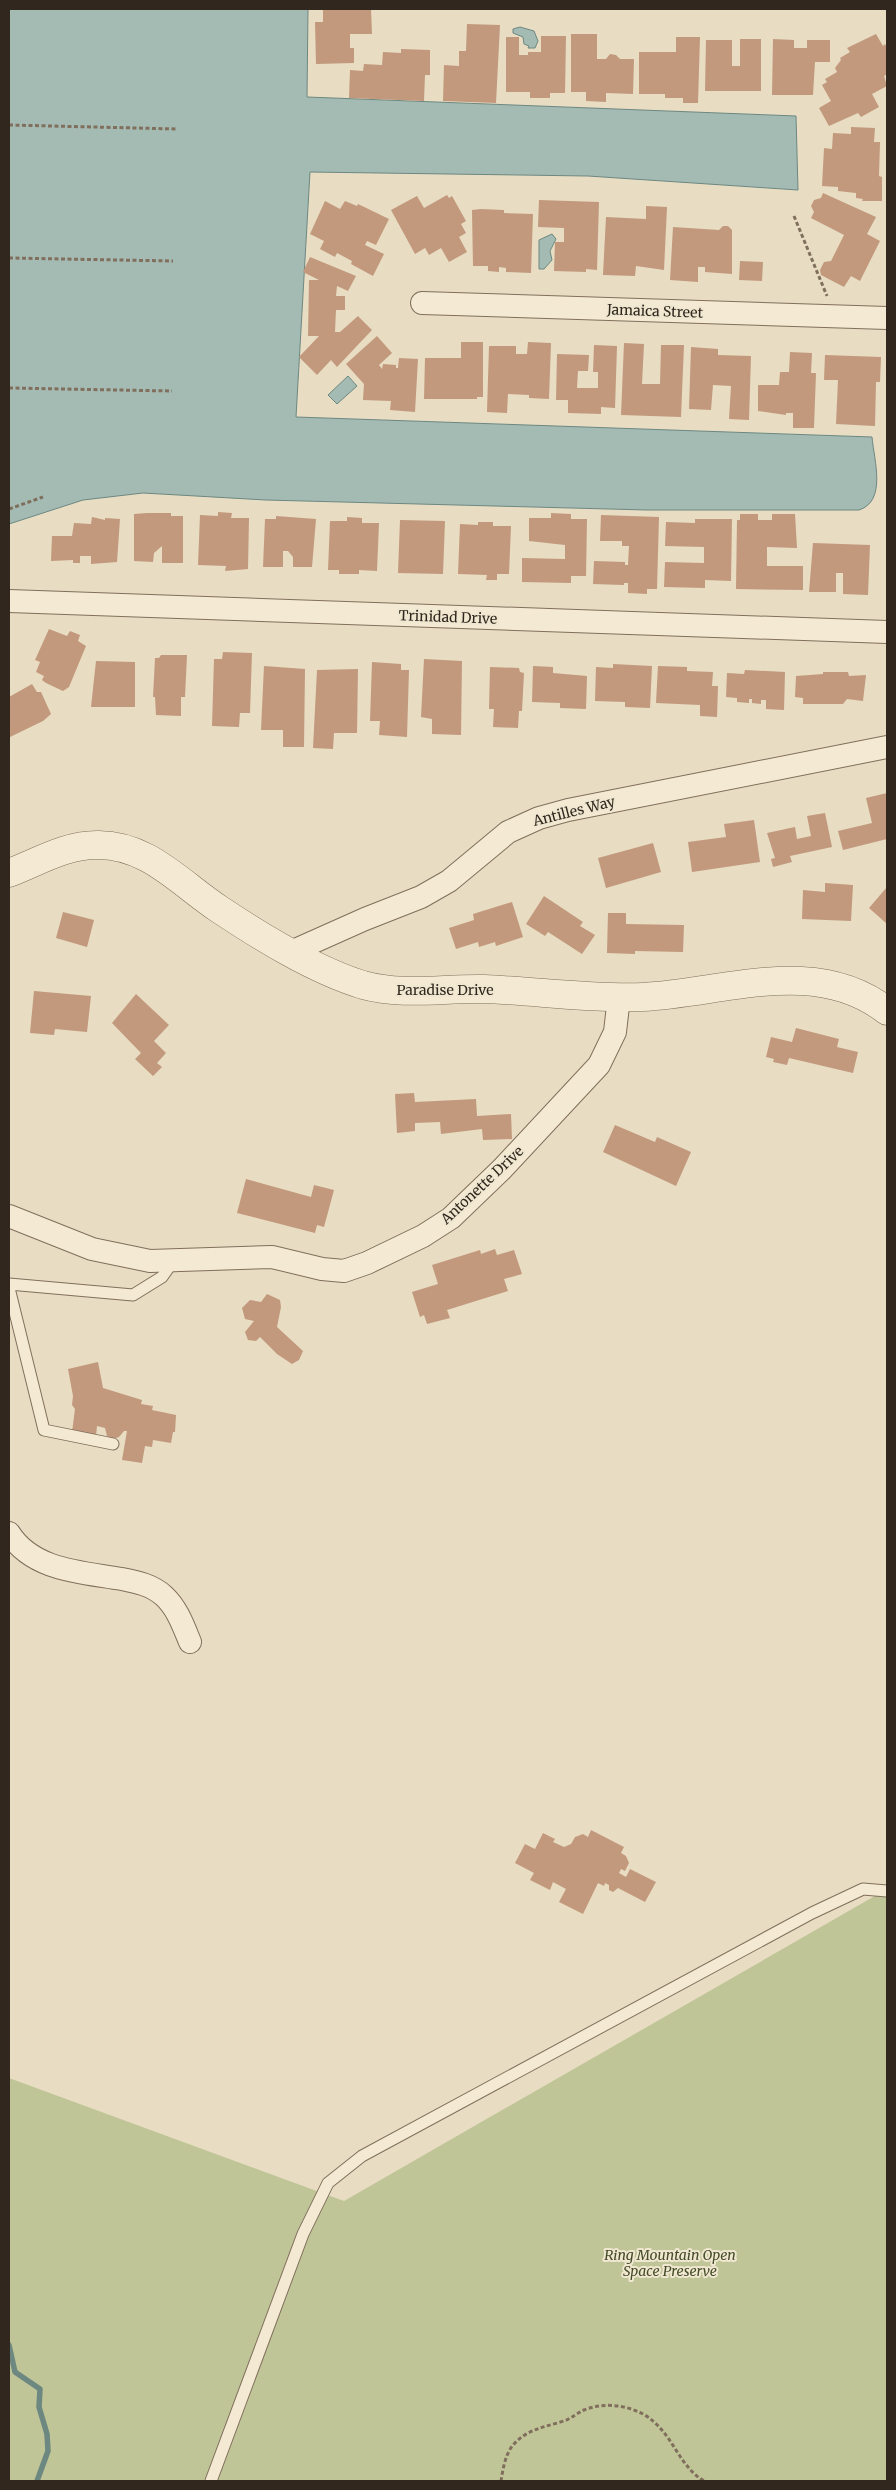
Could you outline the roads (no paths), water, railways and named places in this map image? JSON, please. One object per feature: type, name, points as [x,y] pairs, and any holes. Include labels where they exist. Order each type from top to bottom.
[{"type":"street","name":"Jamaica Street","points":[[422,303],[887,318]]},
{"type":"street","name":"Trinidad Drive","points":[[9,601],[887,632]]},
{"type":"street","name":"Antilles Way","points":[[291,952],[435,890],[494,841],[539,818],[578,808],[887,747]]},
{"type":"street","name":"Paradise Drive","points":[[9,873],[72,848],[100,845],[128,848],[157,862],[219,909],[291,952],[351,981],[392,991],[485,989],[619,997],[678,994],[757,983],[800,981],[836,985],[854,991],[887,1011]]},
{"type":"street","name":"Antonette Drive","points":[[9,1216],[92,1249],[150,1261],[272,1257],[322,1269],[344,1271],[367,1263],[423,1236],[451,1218],[486,1186],[592,1075],[606,1054],[615,1032],[619,997]]},
{"type":"street","points":[[9,1534],[25,1552],[51,1565],[135,1582],[155,1589],[177,1612],[190,1642]]},
{"type":"lane","points":[[9,1284],[133,1295],[162,1277],[174,1260]]},
{"type":"lane","points":[[9,1288],[44,1430],[113,1444]]},
{"type":"lane","points":[[210,2481],[303,2234],[328,2183],[362,2156],[812,1912],[863,1889],[887,1891]]},
{"type":"water","points":[[9,9],[308,9],[307,97],[796,116],[798,190],[588,176],[310,172],[296,417],[872,437],[877,479],[873,498],[868,505],[859,510],[647,510],[266,500],[143,493],[83,500],[9,524]]},
{"type":"water","points":[[520,27],[534,31],[538,41],[535,48],[528,48],[529,46],[524,44],[523,37],[513,33],[513,29]]},
{"type":"water","points":[[552,234],[556,239],[550,251],[552,260],[544,269],[539,269],[539,240]]},
{"type":"water","points":[[348,376],[357,386],[337,404],[328,395]]},
{"type":"waterway","points":[[9,2345],[15,2372],[40,2389],[39,2407],[47,2434],[48,2451],[37,2481]]},
{"type":"park label","name":"Ring Mountain Open Space Preserve","points":[[670,2264]]}]
